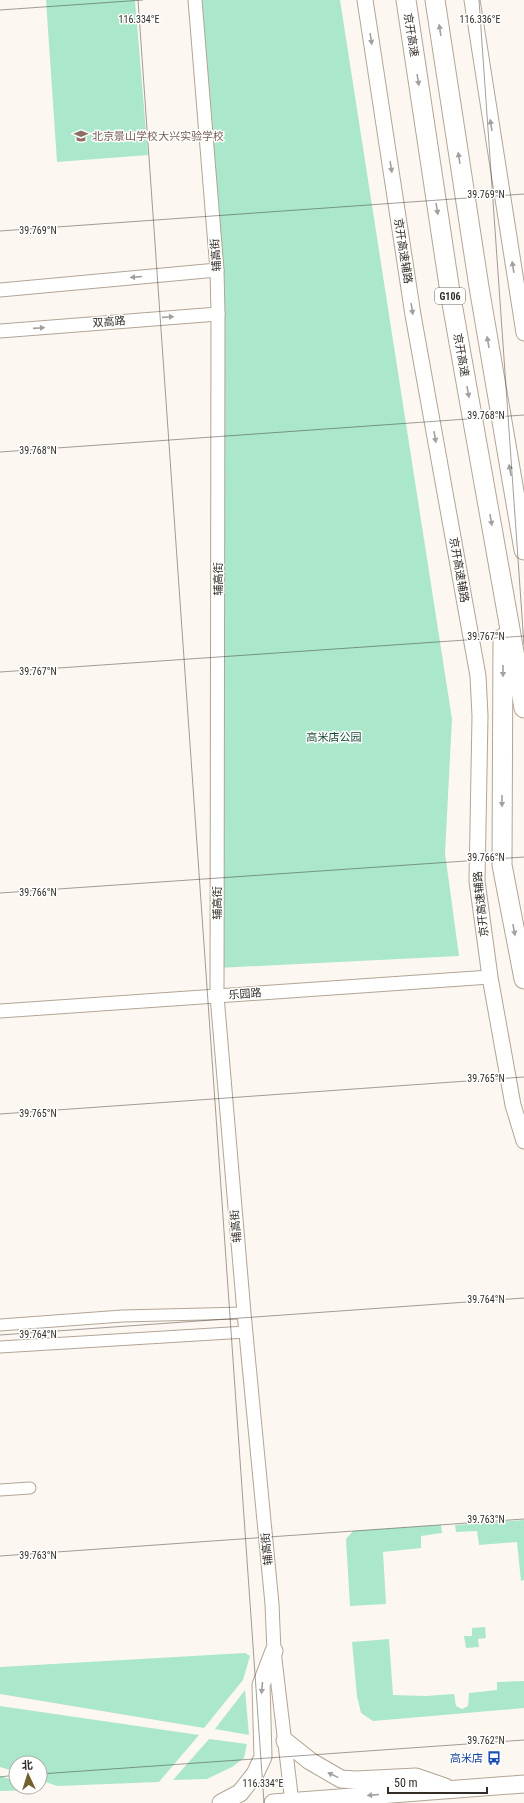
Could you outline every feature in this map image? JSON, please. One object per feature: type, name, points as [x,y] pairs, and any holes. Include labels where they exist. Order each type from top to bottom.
[{"type":"highway","name":"京开高速","points":[[406,0],[450,292],[524,708]]},
{"type":"highway","name":"G106","points":[[435,0],[479,287],[524,550]]},
{"type":"highway","points":[[503,590],[502,865],[524,979]]},
{"type":"main road","name":"京开高速辅路","points":[[365,0],[413,315],[478,676],[480,716],[477,881],[490,977],[513,1104],[524,1141]]},
{"type":"main road","points":[[472,0],[521,295],[524,333]]},
{"type":"main road","points":[[221,1803],[240,1793],[255,1774],[263,1757],[261,1685],[274,1651]]},
{"type":"main road","points":[[285,1741],[310,1761],[341,1779],[356,1780],[416,1777],[452,1789]]},
{"type":"main road","points":[[273,1803],[524,1784]]},
{"type":"street","name":"辅高街","points":[[195,0],[217,270],[218,314],[217,996],[244,1313],[272,1604],[274,1651],[292,1802]]},
{"type":"street","points":[[0,290],[217,270]]},
{"type":"street","name":"双高路","points":[[0,331],[218,314]]},
{"type":"street","name":"乐园路","points":[[0,1011],[490,977]]},
{"type":"street","points":[[0,1325],[122,1316],[244,1313]]},
{"type":"street","points":[[0,1347],[246,1332]]},
{"type":"street","points":[[0,1490],[30,1488]]},
{"type":"green space","points":[[46,0],[135,0],[148,155],[57,162]]},
{"type":"green space","name":"高米店公园","points":[[195,0],[340,0],[452,719],[445,853],[459,956],[217,968],[218,368]]},
{"type":"green space","points":[[524,1520],[524,1580],[521,1581],[517,1542],[479,1545],[477,1531],[456,1532],[455,1525]]},
{"type":"green space","points":[[441,1525],[442,1533],[421,1536],[421,1548],[383,1552],[386,1604],[350,1606],[346,1539],[353,1531]]},
{"type":"green space","points":[[485,1627],[486,1638],[478,1639],[479,1647],[466,1648],[464,1636],[472,1636],[472,1628]]},
{"type":"green space","points":[[389,1639],[393,1695],[426,1696],[454,1694],[456,1706],[462,1709],[468,1706],[469,1693],[497,1690],[497,1682],[524,1681],[524,1708],[373,1721],[361,1713],[357,1696],[352,1642]]},
{"type":"green space","points":[[245,1653],[250,1656],[243,1680],[204,1728],[0,1694],[0,1667]]},
{"type":"green space","points":[[245,1690],[249,1735],[215,1729]]},
{"type":"green space","points":[[0,1706],[199,1735],[159,1782],[57,1786],[48,1783],[48,1755],[8,1755],[8,1770],[0,1767]]},
{"type":"green space","points":[[209,1739],[247,1744],[244,1758],[232,1767],[207,1779],[173,1780]]},
{"type":"green space","points":[[0,1776],[8,1778],[8,1791],[0,1791]]},
{"type":"place","name":"北京景山学校大兴实验学校","points":[[81,136]]},
{"type":"place","name":"高米店","points":[[494,1758]]}]
